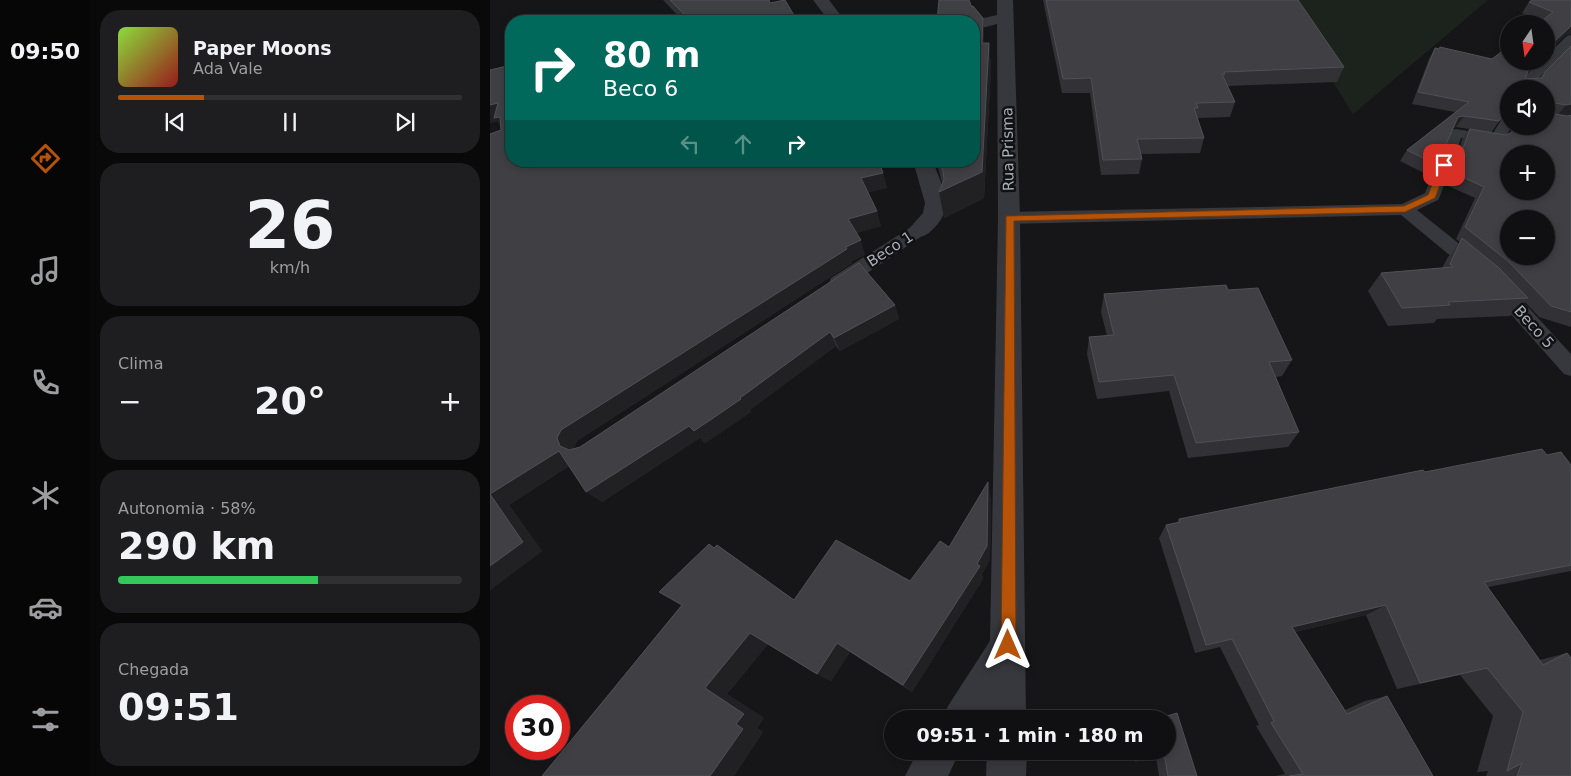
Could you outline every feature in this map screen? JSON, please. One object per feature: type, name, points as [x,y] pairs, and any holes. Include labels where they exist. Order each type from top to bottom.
[{"type":"street","points":[[821,0],[832,15]]},
{"type":"street","points":[[980,22],[1005,9]]},
{"type":"street","name":"Rua Prisma","points":[[1005,9],[1009,218],[1008,710]]},
{"type":"street","points":[[919,230],[934,216],[936,202],[925,167]]},
{"type":"street","points":[[967,710],[1008,645]]},
{"type":"street","points":[[925,776],[935,760]]},
{"type":"street","points":[[1006,776],[1007,760]]},
{"type":"lane","points":[[1530,80],[1571,39]]},
{"type":"lane","points":[[1009,218],[1405,209],[1432,196],[1456,133],[1497,140],[1500,134]]},
{"type":"lane","name":"Beco 5","points":[[1405,209],[1490,279],[1571,368]]},
{"type":"lane","name":"Beco 1","points":[[819,296],[919,230]]},
{"type":"shaded area","points":[[1282,0],[1488,0],[1353,114]]},
{"type":"building","points":[[670,0],[769,0],[770,3],[785,0],[794,15],[685,15]]},
{"type":"building","points":[[939,0],[969,0],[971,6],[973,6],[983,18],[982,43],[989,43],[982,172],[939,192],[944,179],[942,167],[980,167],[980,15],[938,15]]},
{"type":"building","points":[[1046,0],[1298,0],[1344,67],[1224,72],[1225,74],[1222,74],[1235,102],[1196,103],[1198,108],[1194,108],[1204,138],[1137,139],[1142,159],[1103,160],[1091,78],[1063,79]]},
{"type":"building","points":[[1532,0],[1571,0],[1571,26],[1555,41],[1555,15],[1549,15],[1553,12],[1529,2]]},
{"type":"building","points":[[1571,46],[1571,104],[1555,103],[1555,80],[1500,80],[1499,121],[1464,116],[1458,117],[1437,165],[1407,150],[1469,102],[1418,92],[1435,48],[1439,49],[1440,47],[1492,59],[1500,53],[1500,70],[1529,70],[1525,79],[1542,78],[1547,70],[1555,70],[1555,62]]},
{"type":"building","points":[[505,66],[505,167],[881,167],[883,173],[861,178],[877,211],[848,219],[861,240],[846,247],[847,249],[561,430],[557,438],[560,446],[569,450],[580,447],[859,263],[895,305],[834,338],[830,332],[741,399],[694,431],[689,426],[586,492],[559,451],[490,494],[490,134],[501,130],[500,117],[494,118],[498,103],[490,105],[490,70]]},
{"type":"building","points":[[1555,114],[1571,115],[1571,312],[1551,306],[1512,265],[1555,265],[1555,210],[1500,210],[1500,255],[1465,227],[1484,187],[1454,173],[1470,129],[1500,135],[1555,135]]},
{"type":"building","points":[[1462,238],[1498,267],[1528,298],[1448,302],[1450,305],[1402,308],[1381,273],[1453,267],[1450,264]]},
{"type":"building","points":[[1226,285],[1228,290],[1258,288],[1292,360],[1269,362],[1299,432],[1196,443],[1174,375],[1099,382],[1089,337],[1114,335],[1104,294]]},
{"type":"building","points":[[1542,449],[1547,455],[1561,452],[1571,465],[1571,565],[1484,582],[1543,665],[1567,653],[1571,658],[1571,776],[1517,776],[1522,763],[1507,771],[1523,712],[1487,668],[1420,683],[1386,605],[1292,627],[1347,714],[1387,696],[1433,776],[1289,776],[1303,774],[1271,723],[1274,721],[1232,639],[1206,645],[1166,525],[1180,522],[1179,519],[1423,470],[1425,472]]},
{"type":"building","points":[[988,482],[987,546],[977,564],[980,566],[903,685],[837,643],[817,674],[750,633],[705,688],[744,714],[736,724],[743,729],[710,776],[542,776],[555,760],[570,760],[570,742],[682,605],[659,592],[709,544],[714,548],[717,545],[794,600],[836,540],[910,581],[940,541],[949,547]]},
{"type":"building","points":[[490,494],[523,542],[490,566]]},
{"type":"building","points":[[1176,713],[1197,776],[1168,776],[1165,760],[1176,760]]},
{"type":"route","points":[[1008,645],[1009,218],[1405,209],[1432,196],[1444,165]]}]
